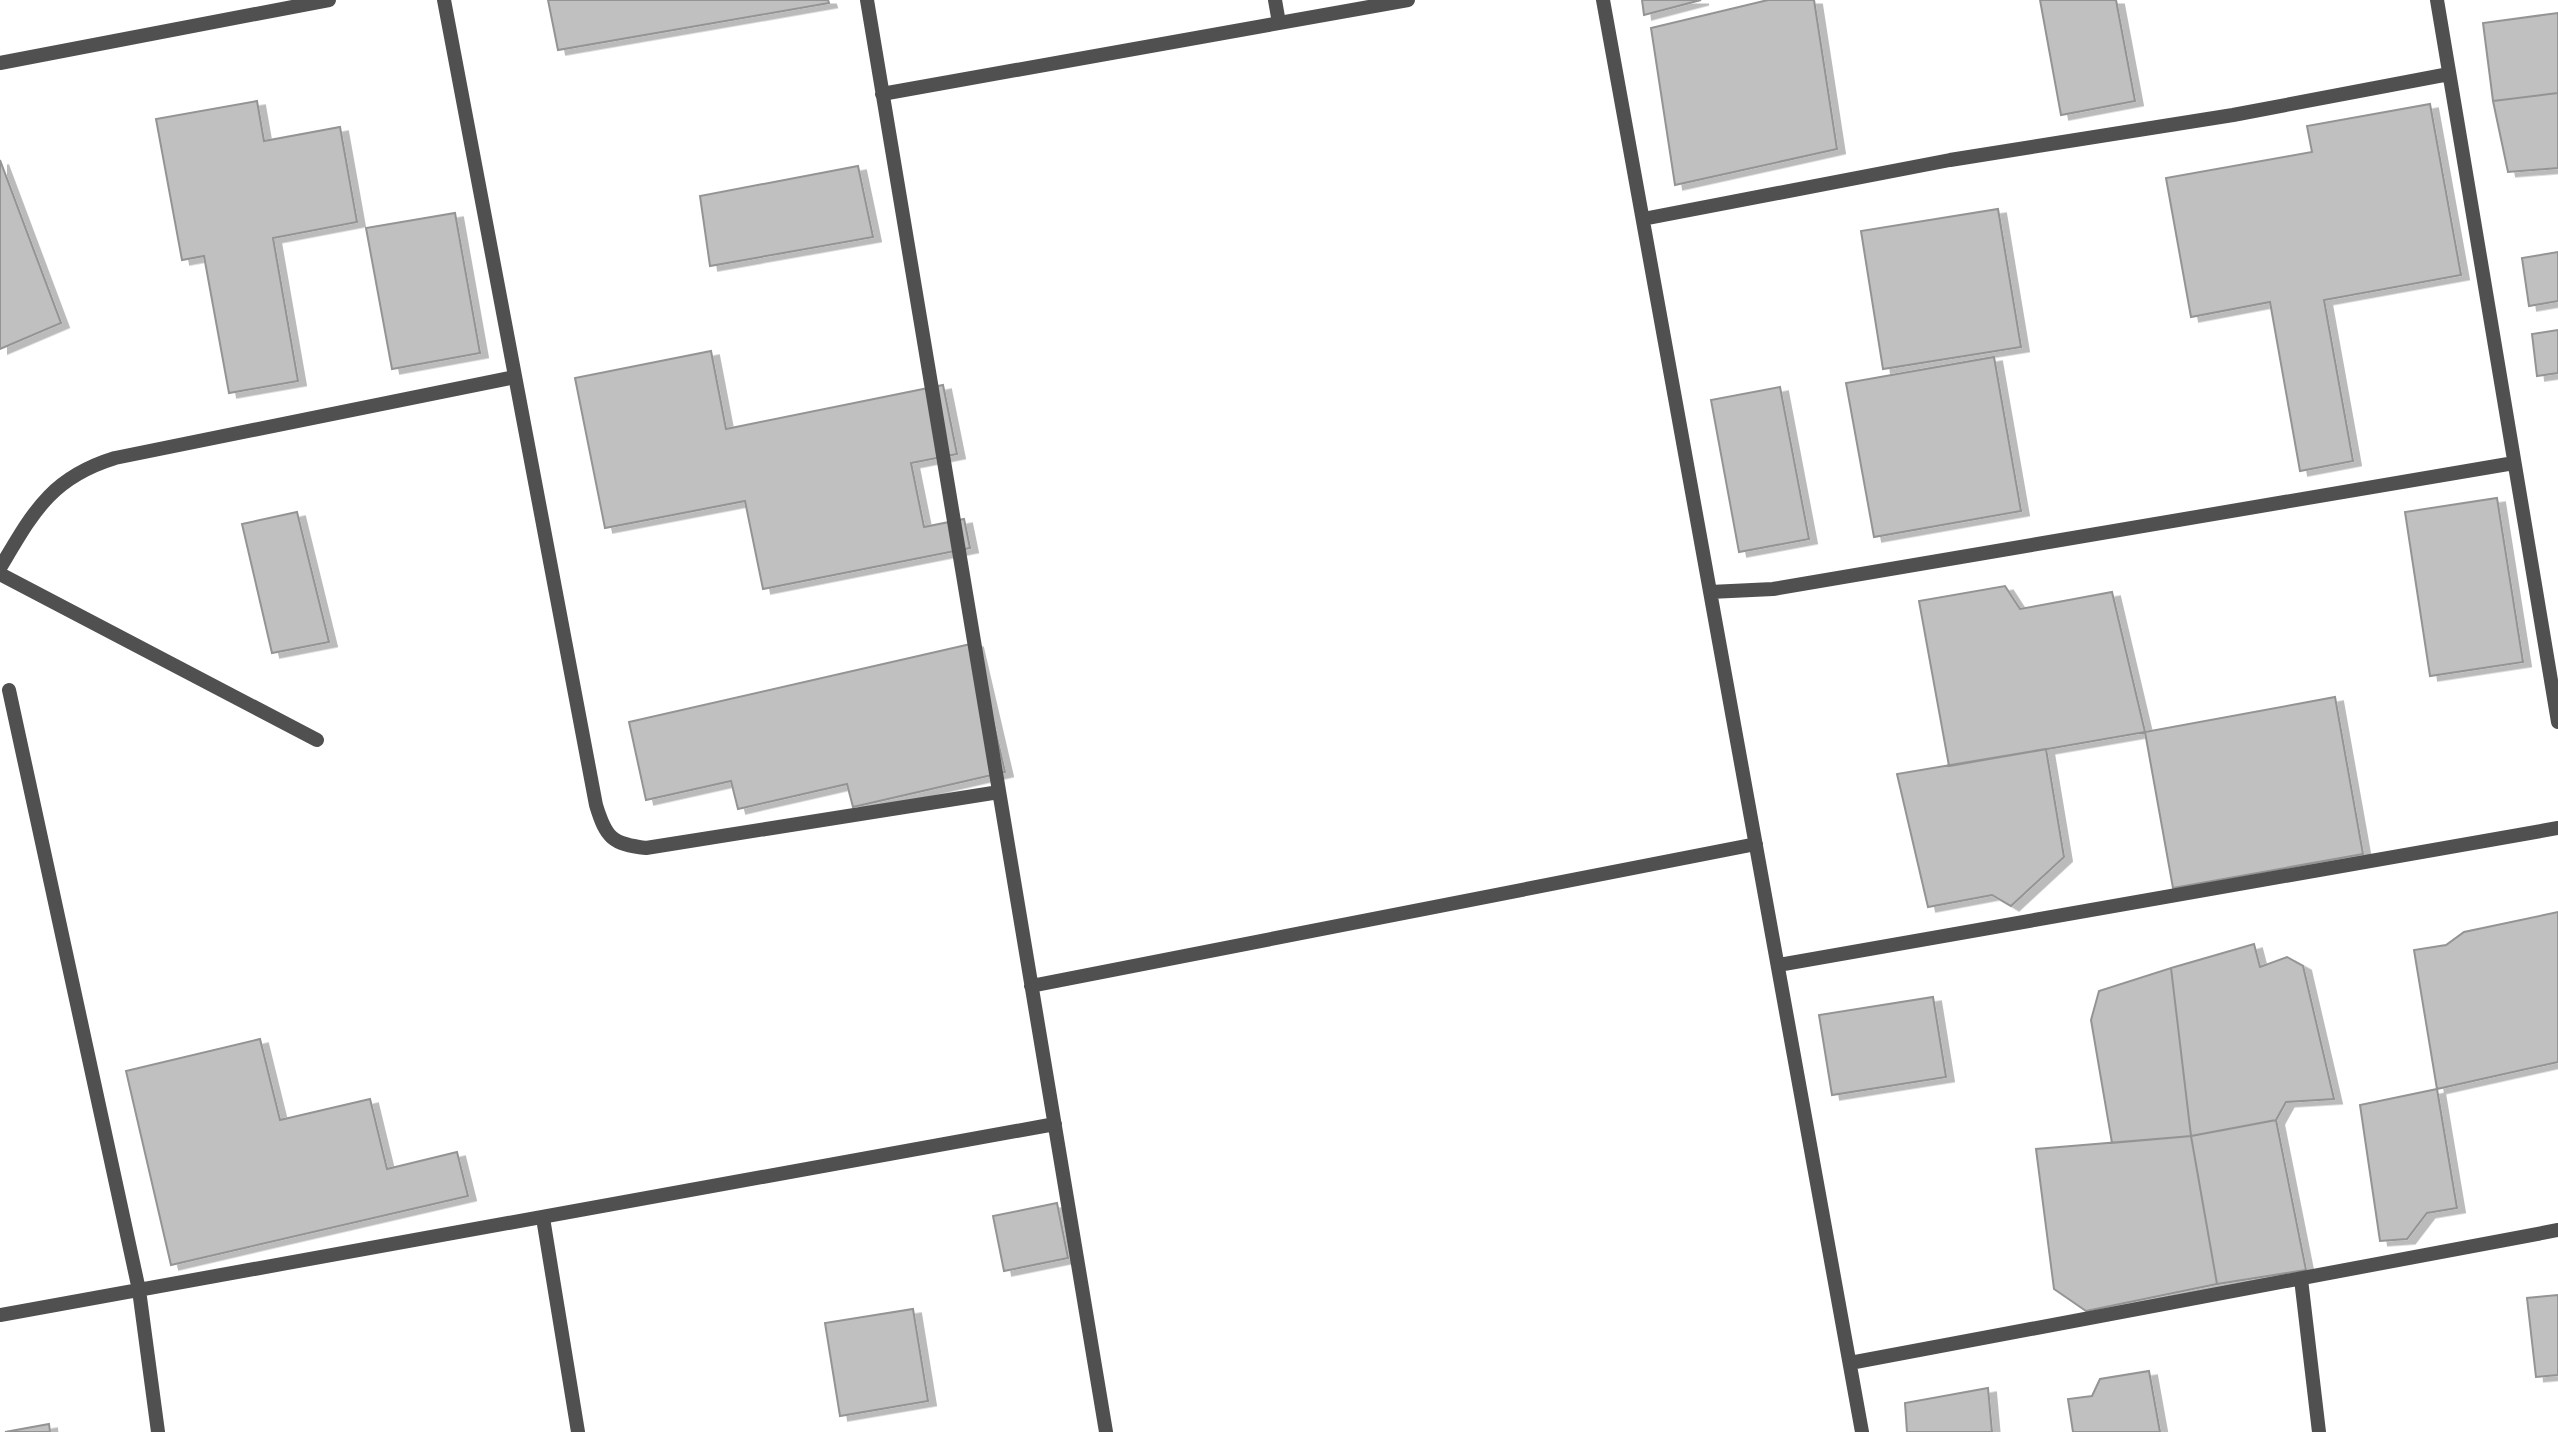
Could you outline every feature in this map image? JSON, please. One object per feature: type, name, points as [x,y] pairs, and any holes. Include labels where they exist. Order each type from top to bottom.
[{"type":"street","points":[[0,63],[330,0]]},
{"type":"street","points":[[444,0],[596,805],[603,829],[621,845],[646,848],[999,792]]},
{"type":"street","points":[[867,0],[1106,1432]]},
{"type":"street","points":[[1275,0],[1279,23]]},
{"type":"street","points":[[882,94],[1408,0]]},
{"type":"street","points":[[1603,0],[1862,1432]]},
{"type":"street","points":[[2437,0],[2558,722]]},
{"type":"street","points":[[1643,219],[1950,160],[2234,116],[2449,74]]},
{"type":"street","points":[[0,568],[40,504],[74,475],[94,465],[115,458],[515,377]]},
{"type":"street","points":[[1710,592],[1773,589],[2514,463]]},
{"type":"street","points":[[0,574],[317,740]]},
{"type":"street","points":[[9,690],[139,1290],[158,1432]]},
{"type":"street","points":[[1778,965],[2558,828]]},
{"type":"street","points":[[1031,986],[1756,844]]},
{"type":"street","points":[[0,1315],[1055,1124]]},
{"type":"street","points":[[543,1218],[578,1432]]},
{"type":"street","points":[[1850,1363],[2558,1230]]},
{"type":"street","points":[[2301,1279],[2319,1432]]},
{"type":"building","points":[[548,0],[828,0],[829,3],[558,50]]},
{"type":"building","points":[[1642,0],[1701,0],[1644,15]]},
{"type":"building","points":[[1768,0],[1814,0],[1837,149],[1675,185],[1651,28]]},
{"type":"building","points":[[2040,0],[2116,0],[2135,101],[2061,115]]},
{"type":"building","points":[[2558,13],[2558,93],[2493,101],[2483,23]]},
{"type":"building","points":[[2558,93],[2558,168],[2508,172],[2493,101]]},
{"type":"building","points":[[257,101],[264,141],[340,127],[357,222],[273,238],[298,381],[229,393],[204,256],[182,260],[156,119]]},
{"type":"building","points":[[2430,104],[2461,275],[2324,300],[2353,461],[2300,471],[2270,302],[2191,317],[2166,178],[2312,152],[2307,126]]},
{"type":"building","points":[[0,160],[61,323],[0,349]]},
{"type":"building","points":[[858,166],[873,237],[710,266],[700,196]]},
{"type":"building","points":[[1998,209],[2021,347],[1883,369],[1861,231]]},
{"type":"building","points":[[455,213],[480,353],[392,369],[366,228]]},
{"type":"building","points":[[2558,252],[2558,301],[2529,306],[2522,258]]},
{"type":"building","points":[[2558,330],[2558,373],[2537,376],[2532,334]]},
{"type":"building","points":[[711,351],[726,429],[943,385],[957,454],[911,463],[924,527],[964,519],[970,548],[763,589],[745,501],[605,528],[575,378]]},
{"type":"building","points":[[1994,357],[2021,511],[1874,537],[1846,383]]},
{"type":"building","points":[[1780,387],[1809,539],[1739,552],[1711,400]]},
{"type":"building","points":[[2497,498],[2523,662],[2430,676],[2405,512]]},
{"type":"building","points":[[297,512],[329,642],[272,653],[242,524]]},
{"type":"building","points":[[2005,586],[2020,609],[2112,592],[2145,732],[1949,766],[1919,601]]},
{"type":"building","points":[[975,643],[1005,772],[853,807],[847,784],[738,809],[731,781],[646,800],[629,722]]},
{"type":"building","points":[[2335,697],[2363,854],[2173,888],[2145,732]]},
{"type":"building","points":[[2046,749],[2064,857],[2011,906],[1992,895],[1928,907],[1897,774]]},
{"type":"building","points":[[2558,912],[2558,1062],[2437,1089],[2414,950],[2446,945],[2464,932]]},
{"type":"building","points":[[2254,944],[2260,967],[2287,957],[2303,966],[2334,1099],[2286,1102],[2276,1120],[2191,1136],[2171,968]]},
{"type":"building","points":[[2171,968],[2191,1136],[2112,1143],[2091,1020],[2099,991]]},
{"type":"building","points":[[1933,997],[1946,1077],[1832,1095],[1819,1015]]},
{"type":"building","points":[[260,1039],[280,1120],[370,1099],[387,1169],[457,1152],[468,1196],[171,1265],[126,1071]]},
{"type":"building","points":[[2437,1089],[2457,1208],[2427,1213],[2407,1239],[2380,1241],[2360,1105]]},
{"type":"building","points":[[2276,1120],[2306,1270],[2217,1284],[2191,1136]]},
{"type":"building","points":[[2191,1136],[2217,1284],[2086,1311],[2054,1289],[2036,1149]]},
{"type":"building","points":[[1057,1203],[1068,1258],[1004,1271],[993,1216]]},
{"type":"building","points":[[2558,1295],[2558,1375],[2536,1377],[2527,1298]]},
{"type":"building","points":[[913,1309],[928,1401],[840,1416],[825,1323]]},
{"type":"building","points":[[2149,1371],[2160,1432],[2073,1432],[2068,1399],[2092,1396],[2100,1379]]},
{"type":"building","points":[[1988,1388],[1992,1432],[1907,1432],[1905,1403]]},
{"type":"building","points":[[49,1424],[50,1432],[5,1432]]}]
